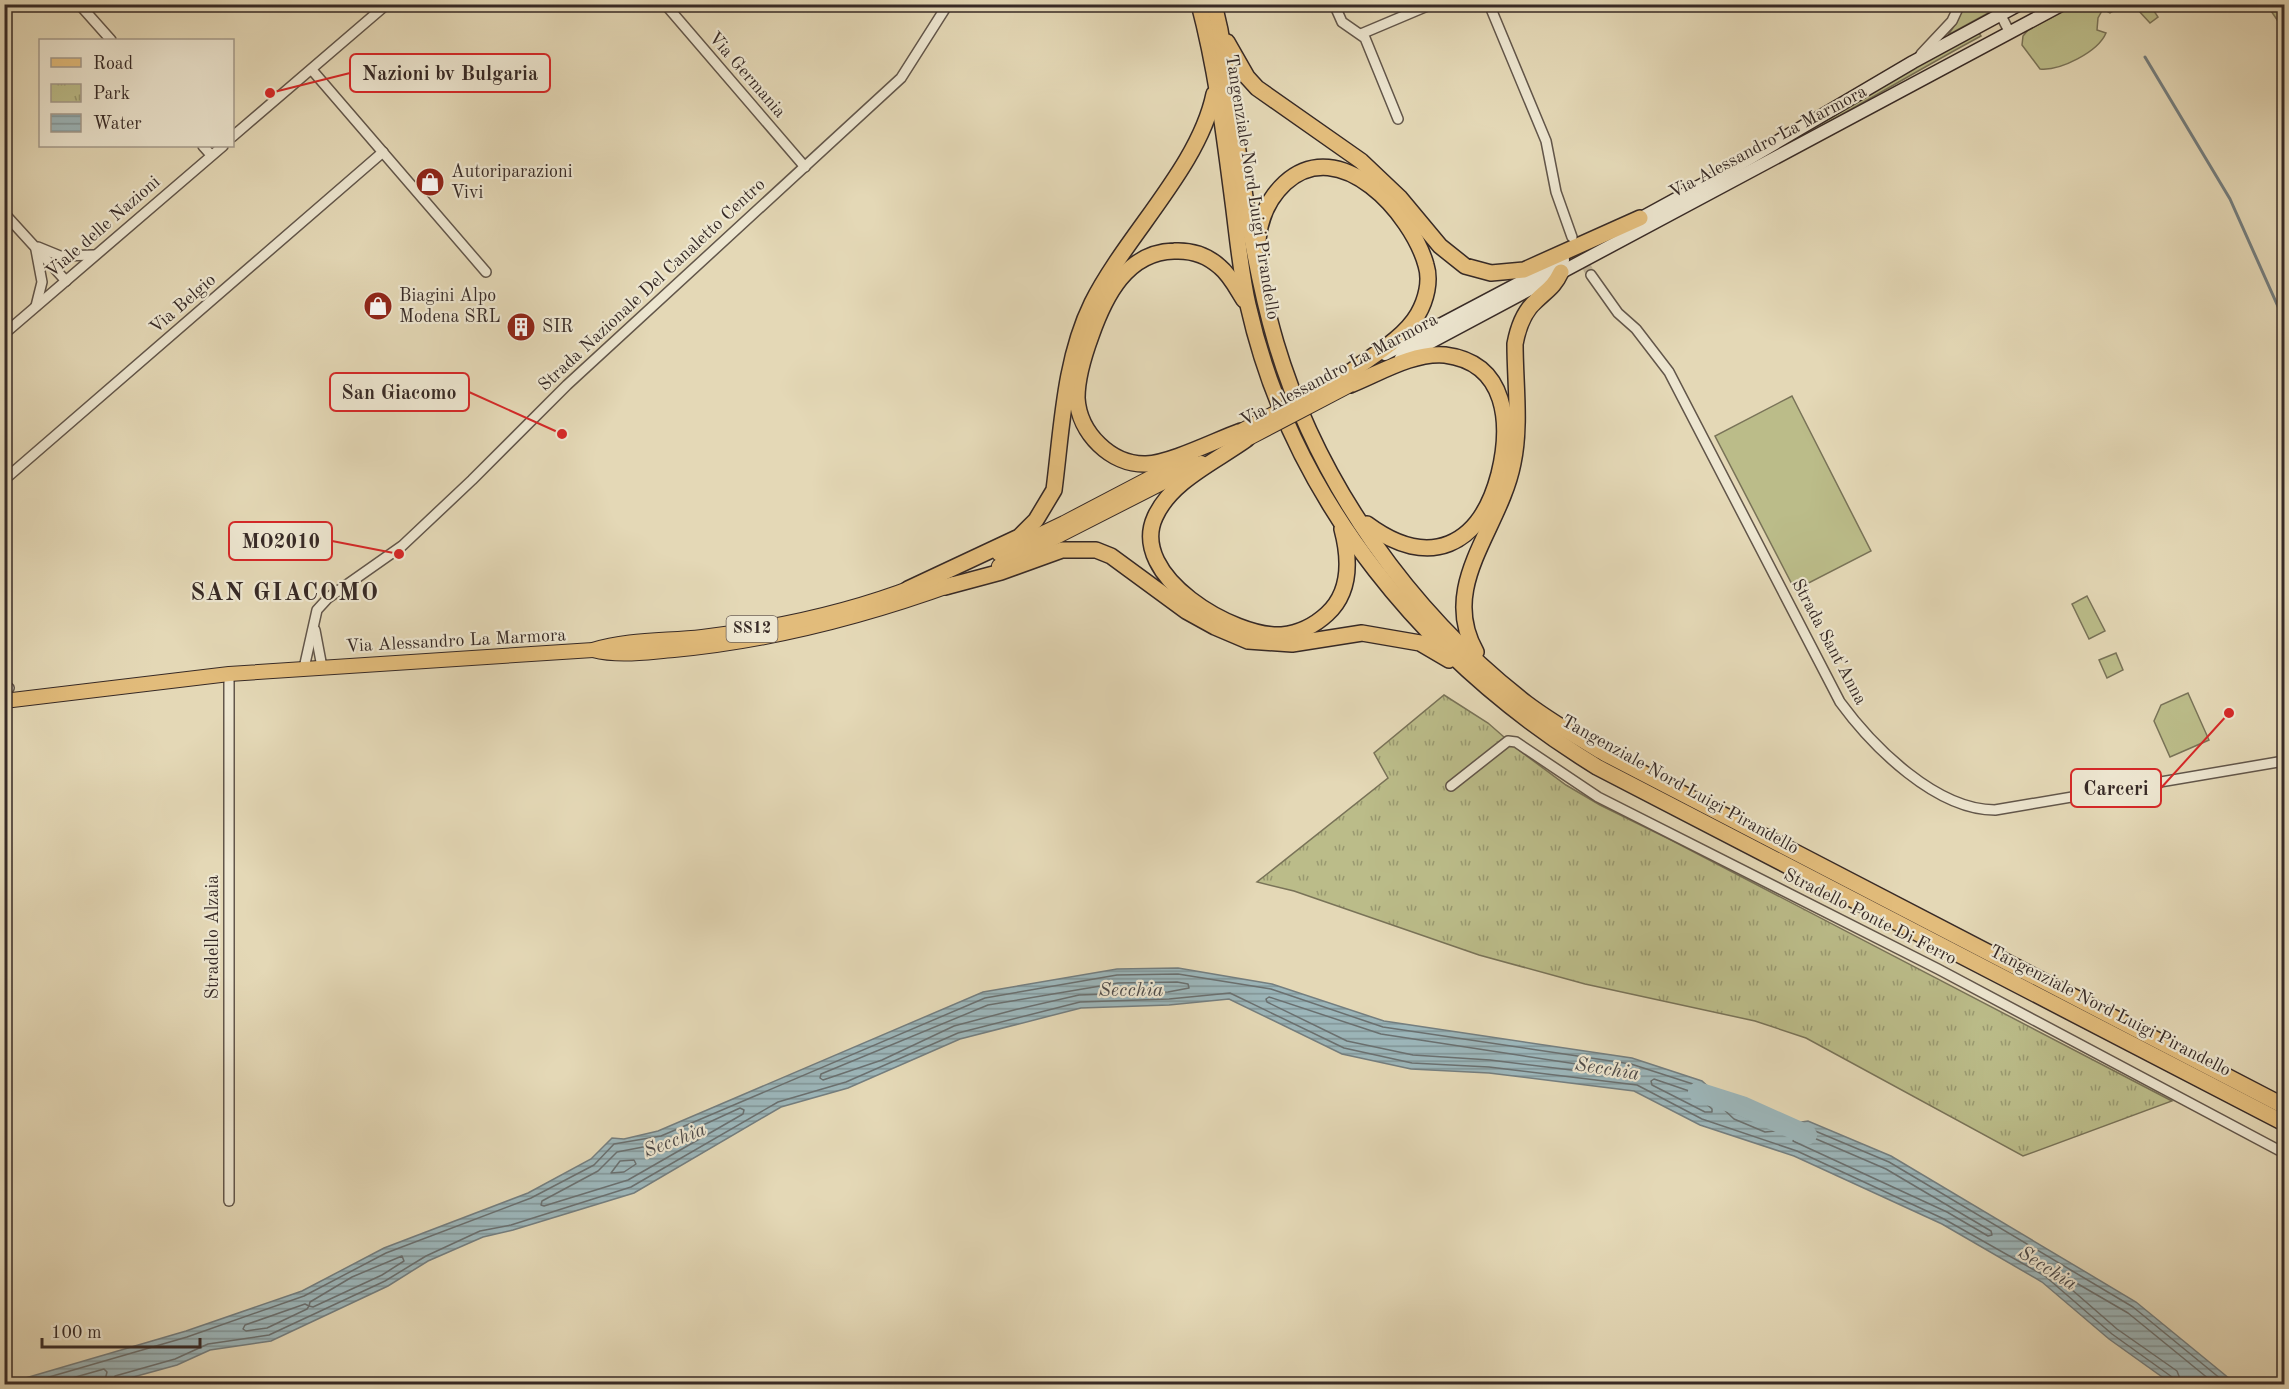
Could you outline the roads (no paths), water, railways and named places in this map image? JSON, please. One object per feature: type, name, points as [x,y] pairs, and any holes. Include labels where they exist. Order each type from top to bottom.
[{"type":"highway","name":"Tangenziale Nord Luigi Pirandello","points":[[1199,4],[1217,83],[1248,305],[1272,385],[1296,443],[1314,478],[1340,521],[1406,607],[1481,674],[1554,723],[1606,754],[2284,1106]]},
{"type":"highway","name":"Tangenziale Nord Luigi Pirandello","points":[[1214,4],[1221,30],[1257,261],[1276,342],[1288,378],[1329,469],[1357,517],[1416,599],[1481,674],[1529,723],[1597,767],[2284,1123]]},
{"type":"highway","points":[[1221,30],[1247,77],[1257,88],[1361,161],[1400,198],[1440,246],[1465,266],[1491,273],[1524,270],[1640,219]]},
{"type":"highway","points":[[908,589],[1019,537],[1036,520],[1047,504],[1054,490],[1069,372],[1082,326],[1093,301],[1121,256],[1203,134],[1217,83]]},
{"type":"highway","points":[[1257,261],[1259,232],[1272,197],[1290,179],[1305,171],[1333,168],[1346,171],[1368,182],[1392,208],[1415,240],[1427,267],[1427,289],[1417,316],[1406,330],[1347,381]]},
{"type":"highway","points":[[1244,435],[1162,461],[1146,464],[1129,462],[1111,454],[1098,444],[1083,422],[1077,398],[1082,361],[1103,306],[1123,274],[1149,255],[1187,250],[1206,257],[1222,268],[1248,305]]},
{"type":"highway","points":[[1481,674],[1462,616],[1463,590],[1499,510],[1514,463],[1517,332],[1528,310],[1554,286],[1561,272]]},
{"type":"highway","points":[[1347,381],[1412,360],[1444,355],[1464,361],[1483,372],[1500,397],[1505,417],[1506,437],[1496,483],[1481,518],[1466,534],[1448,545],[1426,548],[1406,546],[1391,540],[1357,517]]},
{"type":"highway","points":[[1244,435],[1173,489],[1153,520],[1154,554],[1163,575],[1182,593],[1210,612],[1260,633],[1281,635],[1302,631],[1318,622],[1334,607],[1343,591],[1347,554],[1340,521]]},
{"type":"highway","points":[[945,587],[1001,572],[1062,550],[1096,550],[1111,556],[1186,611],[1248,641],[1292,644],[1362,633],[1420,643],[1481,674]]},
{"type":"main road","name":"Via Alessandro La Marmora","points":[[1347,381],[1731,169],[1998,10],[2020,4]]},
{"type":"main road","name":"Via Alessandro La Marmora","points":[[593,651],[613,656],[703,647],[771,636],[849,618],[945,587],[1032,551],[1244,435],[1561,272],[2063,4]]},
{"type":"main road","name":"Via Alessandro La Marmora","points":[[6,691],[304,668],[593,651],[612,644],[703,637],[768,626],[821,615],[908,589],[1025,543],[1244,435]]},
{"type":"street","points":[[79,4],[110,39]]},
{"type":"street","points":[[234,135],[387,4]]},
{"type":"street","name":"Via Germania","points":[[665,4],[805,167]]},
{"type":"street","name":"Strada Nazionale Del Canaletto Centro","points":[[304,668],[317,610],[328,598],[358,579],[410,539],[567,385],[908,70],[948,4]]},
{"type":"street","points":[[1334,4],[1342,22],[1361,34],[1398,119]]},
{"type":"street","points":[[1361,34],[1432,4]]},
{"type":"street","points":[[1489,4],[1546,141],[1556,192],[1572,237]]},
{"type":"street","points":[[1913,62],[1952,21],[1960,4]]},
{"type":"street","points":[[1998,10],[2010,33]]},
{"type":"street","points":[[312,70],[486,272]]},
{"type":"street","points":[[204,147],[211,155]]},
{"type":"street","name":"Viale delle Nazioni","points":[[4,334],[221,147]]},
{"type":"street","name":"Via Belgio","points":[[4,480],[383,152]]},
{"type":"street","points":[[4,213],[66,281]]},
{"type":"street","points":[[34,245],[60,256],[97,254]]},
{"type":"street","points":[[34,245],[42,282],[36,306]]},
{"type":"street","name":"Strada Sant'Anna","points":[[1591,275],[1618,313],[1642,336],[1670,372],[1840,702],[1874,744],[1941,795],[1971,808],[1995,810],[2284,761]]},
{"type":"street","points":[[314,625],[322,667]]},
{"type":"street","name":"Stradello Alzaia","points":[[229,674],[229,1201]]},
{"type":"street","name":"Stradello Ponte Di Ferro","points":[[1451,786],[1508,741],[1516,742],[1598,797],[1938,969],[2284,1153]]},
{"type":"water","points":[[1178,968],[1272,984],[1384,1021],[1632,1058],[1702,1081],[1738,1114],[1768,1127],[1808,1121],[1891,1156],[2136,1302],[2236,1384],[2172,1384],[2109,1339],[2042,1282],[1942,1224],[1794,1156],[1700,1125],[1634,1091],[1489,1073],[1411,1069],[1342,1054],[1229,999],[1169,1005],[1081,1008],[960,1039],[848,1088],[781,1107],[634,1193],[483,1237],[428,1261],[388,1286],[271,1341],[210,1350],[177,1365],[108,1384],[5,1384],[186,1331],[302,1291],[384,1248],[528,1193],[591,1159],[612,1138],[624,1139],[658,1131],[983,992],[1117,969]]},
{"type":"waterway","points":[[2145,57],[2230,199],[2284,320]]},
{"type":"waterway","name":"Secchia","points":[[1698,1092],[1742,1106],[1807,1135]]},
{"type":"tunnel","points":[[1574,243],[1591,275]]},
{"type":"place","name":"Nazioni bv Bulgaria","points":[[270,93]]},
{"type":"place","name":"Autoriparazioni Vivi","points":[[430,182]]},
{"type":"place","name":"Biagini Alpo Modena SRL","points":[[378,306]]},
{"type":"place","name":"SIR","points":[[521,327]]},
{"type":"place","name":"San Giacomo","points":[[562,434]]},
{"type":"place","name":"MO2010","points":[[399,554]]},
{"type":"place","name":"Carceri","points":[[2229,713]]},
{"type":"district","name":"SAN GIACOMO","points":[[285,594]]}]
